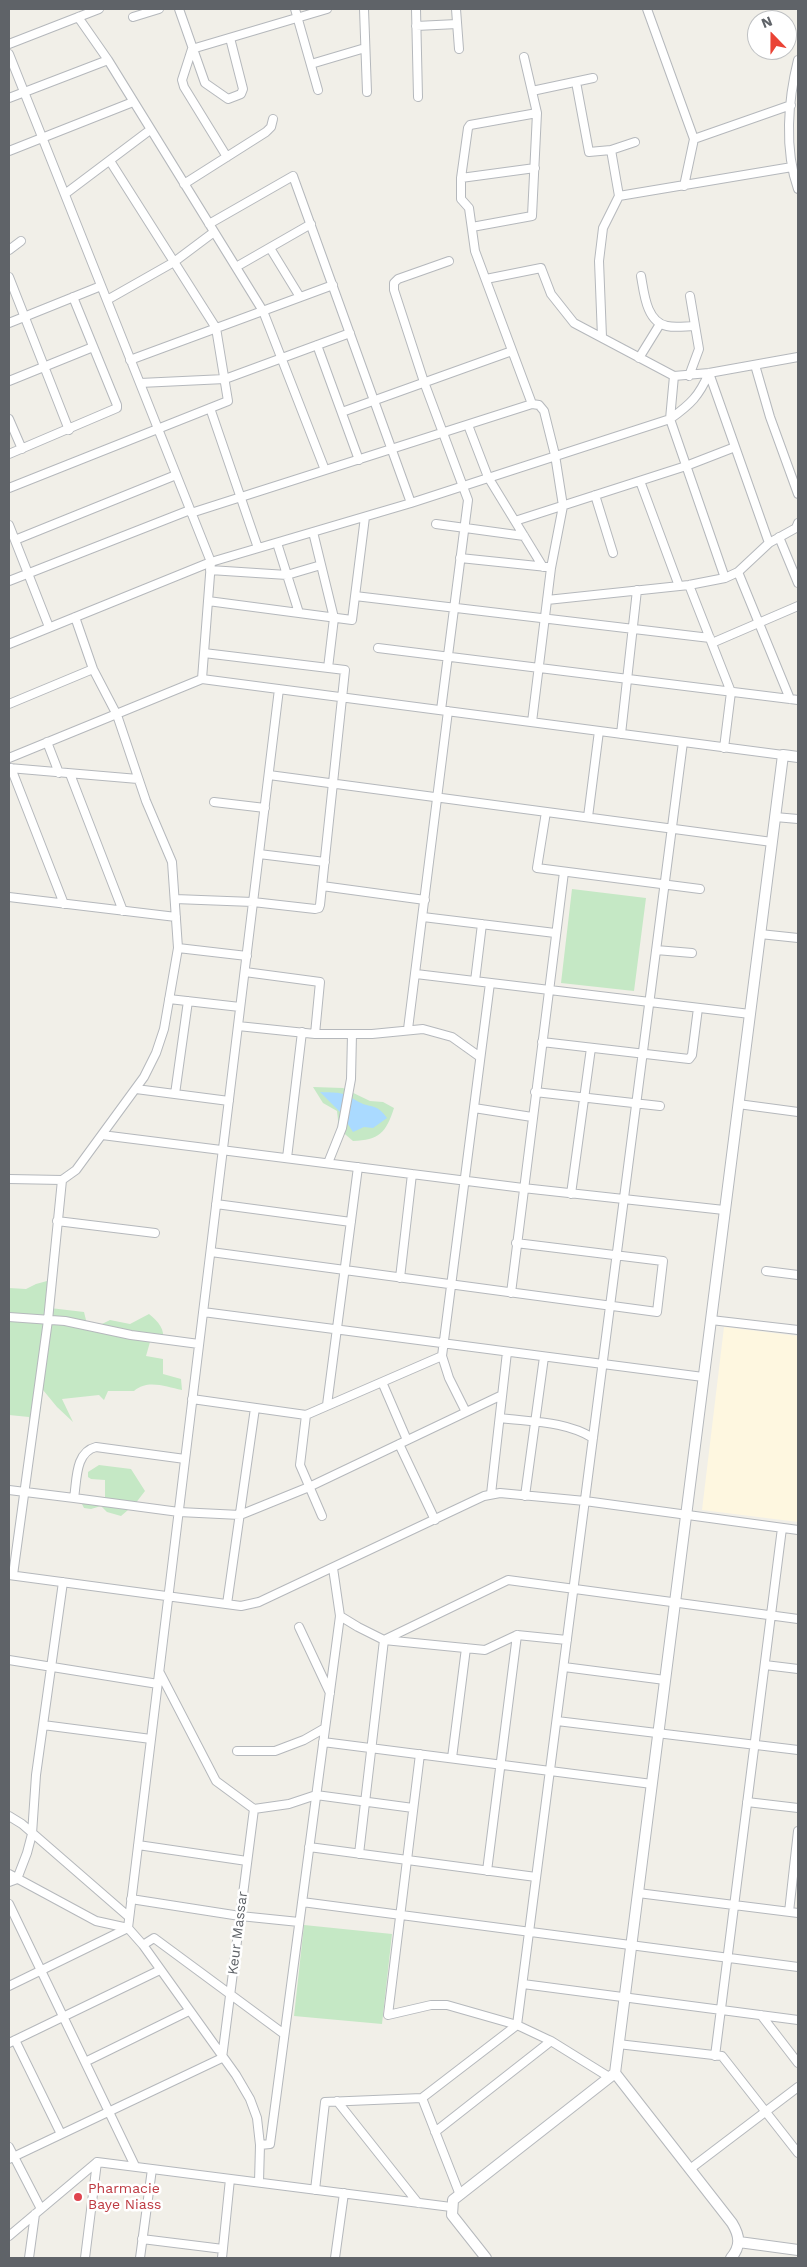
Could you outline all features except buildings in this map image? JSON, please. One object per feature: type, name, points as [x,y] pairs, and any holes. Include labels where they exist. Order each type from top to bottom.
[{"type":"street","points":[[9,44],[98,9]]},
{"type":"street","points":[[133,17],[159,9]]},
{"type":"street","points":[[179,9],[205,82],[228,99],[241,94],[243,89],[230,38]]},
{"type":"street","points":[[295,9],[318,90]]},
{"type":"street","points":[[192,49],[327,9]]},
{"type":"street","points":[[364,9],[367,92]]},
{"type":"street","points":[[416,9],[418,97]]},
{"type":"street","points":[[456,9],[459,49]]},
{"type":"street","points":[[647,9],[694,139],[684,186]]},
{"type":"street","points":[[78,17],[108,60],[263,311],[325,470]]},
{"type":"street","points":[[416,26],[457,24]]},
{"type":"street","points":[[311,64],[365,48]]},
{"type":"street","points":[[192,49],[182,80],[184,87],[227,156]]},
{"type":"street","points":[[9,54],[191,511],[211,566],[202,679]]},
{"type":"street","points":[[472,228],[532,216],[537,113],[524,57]]},
{"type":"street","points":[[9,98],[108,60]]},
{"type":"street","points":[[798,64],[789,120],[792,167],[798,189]]},
{"type":"street","points":[[532,91],[593,78]]},
{"type":"street","points":[[576,82],[589,152],[611,150],[635,142]]},
{"type":"street","points":[[9,151],[133,102]]},
{"type":"street","points":[[694,139],[791,105]]},
{"type":"street","points":[[532,404],[475,251],[469,208],[462,199],[461,178],[470,125],[537,113]]},
{"type":"street","points":[[184,184],[266,132],[271,126],[273,119]]},
{"type":"street","points":[[65,194],[150,130]]},
{"type":"street","points":[[602,337],[599,260],[603,228],[620,196],[611,150]]},
{"type":"street","points":[[9,488],[228,401],[216,328],[110,161]]},
{"type":"street","points":[[620,196],[792,167]]},
{"type":"street","points":[[461,178],[535,168]]},
{"type":"street","points":[[209,224],[294,176],[411,503]]},
{"type":"street","points":[[236,267],[311,224]]},
{"type":"street","points":[[107,300],[174,262],[214,232]]},
{"type":"street","points":[[9,250],[21,240]]},
{"type":"street","points":[[270,248],[300,297]]},
{"type":"street","points":[[408,1029],[437,798],[448,656],[468,500],[424,382],[394,290],[394,283],[398,279],[449,261]]},
{"type":"street","points":[[486,279],[541,268],[551,294],[574,323],[674,376],[709,373],[798,357]]},
{"type":"street","points":[[641,276],[650,313],[660,324],[667,326],[695,326]]},
{"type":"street","points":[[9,277],[69,430]]},
{"type":"street","points":[[130,360],[333,285]]},
{"type":"street","points":[[9,323],[101,286]]},
{"type":"street","points":[[689,376],[699,349],[690,296]]},
{"type":"street","points":[[9,454],[69,430],[116,408],[117,404],[74,297]]},
{"type":"street","points":[[639,358],[660,324]]},
{"type":"street","points":[[140,383],[224,379],[350,333]]},
{"type":"street","points":[[317,345],[359,460]]},
{"type":"street","points":[[9,381],[93,347]]},
{"type":"street","points":[[342,412],[512,351]]},
{"type":"street","points":[[755,365],[770,417],[798,494]]},
{"type":"street","points":[[10,641],[258,548],[411,503],[670,418],[688,406],[700,393],[709,373]]},
{"type":"street","points":[[709,373],[769,543]]},
{"type":"street","points":[[674,376],[670,418],[725,578]]},
{"type":"street","points":[[9,581],[191,511],[359,460],[532,404],[539,405],[544,411],[554,455],[562,506],[547,567],[547,600],[532,722]]},
{"type":"street","points":[[210,408],[258,548]]},
{"type":"street","points":[[9,418],[22,449]]},
{"type":"street","points":[[468,425],[488,477],[524,536],[547,567]]},
{"type":"street","points":[[515,521],[686,466],[735,447]]},
{"type":"street","points":[[15,540],[176,475]]},
{"type":"street","points":[[640,481],[679,586]]},
{"type":"street","points":[[595,496],[613,553]]},
{"type":"street","points":[[208,601],[352,620],[365,517]]},
{"type":"street","points":[[547,600],[689,585],[725,578],[738,572],[769,543],[796,528],[798,523]]},
{"type":"street","points":[[436,524],[524,536]]},
{"type":"street","points":[[9,525],[49,627]]},
{"type":"street","points":[[313,532],[334,618],[328,668]]},
{"type":"street","points":[[779,538],[798,584]]},
{"type":"street","points":[[277,542],[299,613]]},
{"type":"street","points":[[460,558],[547,567]]},
{"type":"street","points":[[791,566],[798,560]]},
{"type":"street","points":[[211,566],[287,575],[321,564]]},
{"type":"street","points":[[738,572],[758,623],[794,700]]},
{"type":"street","points":[[689,585],[731,692],[724,748]]},
{"type":"street","points":[[621,734],[637,590]]},
{"type":"street","points":[[355,596],[633,628],[711,640],[798,606]]},
{"type":"street","points":[[9,1179],[62,1180],[76,1170],[136,1089],[156,1053],[164,1029],[178,948],[172,862],[138,779],[116,715],[93,669],[75,617]]},
{"type":"street","points":[[378,648],[794,700]]},
{"type":"street","points":[[175,900],[253,902],[315,909],[319,908],[320,905],[345,670],[204,653]]},
{"type":"street","points":[[9,704],[93,669]]},
{"type":"street","points":[[9,758],[202,679],[798,757]]},
{"type":"street","points":[[128,1928],[279,689]]},
{"type":"street","points":[[588,817],[599,731]]},
{"type":"street","points":[[47,742],[59,773]]},
{"type":"street","points":[[315,2190],[325,2102],[422,2098],[517,2024],[683,742]]},
{"type":"street","points":[[486,2258],[452,2215],[453,2200],[612,2075],[618,2044],[638,1893],[783,755]]},
{"type":"street","points":[[64,904],[10,768],[138,779]]},
{"type":"street","points":[[70,774],[123,911]]},
{"type":"street","points":[[269,775],[772,842]]},
{"type":"street","points":[[214,802],[265,808]]},
{"type":"street","points":[[546,812],[537,868],[700,889]]},
{"type":"street","points":[[775,817],[798,820]]},
{"type":"street","points":[[259,854],[325,862]]},
{"type":"street","points":[[511,1293],[564,872]]},
{"type":"street","points":[[322,886],[425,900]]},
{"type":"street","points":[[9,897],[176,917]]},
{"type":"street","points":[[423,917],[555,934]]},
{"type":"street","points":[[475,981],[482,924]]},
{"type":"street","points":[[760,934],[798,938]]},
{"type":"street","points":[[178,948],[246,956]]},
{"type":"street","points":[[656,950],[692,953]]},
{"type":"street","points":[[244,972],[320,982],[315,1034]]},
{"type":"street","points":[[416,974],[750,1014]]},
{"type":"street","points":[[466,1412],[449,1378],[442,1356],[490,983]]},
{"type":"street","points":[[169,1000],[240,1007]]},
{"type":"street","points":[[175,1094],[188,1002]]},
{"type":"street","points":[[542,1042],[689,1059],[692,1055],[698,1008]]},
{"type":"street","points":[[238,1026],[315,1034],[372,1034],[423,1029],[452,1037],[480,1057]]},
{"type":"street","points":[[287,1158],[302,1032]]},
{"type":"street","points":[[328,1164],[342,1128],[348,1099],[351,1080],[352,1034]]},
{"type":"street","points":[[571,1194],[591,1048]]},
{"type":"street","points":[[136,1089],[229,1101]]},
{"type":"street","points":[[535,1092],[660,1106]]},
{"type":"street","points":[[738,1104],[798,1112]]},
{"type":"street","points":[[474,1108],[532,1117]]},
{"type":"street","points":[[102,1135],[571,1194],[724,1210]]},
{"type":"street","points":[[327,1406],[358,1167]]},
{"type":"street","points":[[400,1278],[412,1174]]},
{"type":"street","points":[[62,1180],[48,1320],[25,1492],[11,1575],[241,1606],[259,1602],[491,1494],[585,1501],[798,1530]]},
{"type":"street","points":[[216,1204],[351,1222]]},
{"type":"street","points":[[57,1221],[155,1233]]},
{"type":"street","points":[[210,1252],[657,1312],[664,1264],[660,1259],[516,1243]]},
{"type":"street","points":[[766,1270],[798,1275]]},
{"type":"street","points":[[203,1312],[703,1377]]},
{"type":"street","points":[[9,1317],[65,1321],[131,1335],[199,1344]]},
{"type":"street","points":[[711,1320],[798,1330]]},
{"type":"street","points":[[491,1494],[507,1352]]},
{"type":"street","points":[[192,1399],[306,1415],[442,1356]]},
{"type":"street","points":[[525,1496],[544,1356]]},
{"type":"street","points":[[382,1382],[407,1440]]},
{"type":"street","points":[[9,1490],[179,1512],[240,1515],[309,1487],[502,1395]]},
{"type":"street","points":[[227,1604],[255,1408]]},
{"type":"street","points":[[306,1415],[300,1465],[322,1516]]},
{"type":"street","points":[[500,1418],[578,1429],[593,1438]]},
{"type":"street","points":[[399,1444],[435,1520]]},
{"type":"street","points":[[74,1498],[82,1456],[88,1449],[96,1447],[185,1459]]},
{"type":"street","points":[[715,2056],[782,1528]]},
{"type":"street","points":[[260,2145],[270,2144],[340,1616],[333,1568]]},
{"type":"street","points":[[384,1640],[508,1580],[798,1619]]},
{"type":"street","points":[[9,1882],[17,1879],[32,1834],[36,1775],[53,1666],[63,1582]]},
{"type":"street","points":[[340,1616],[384,1640],[485,1650],[517,1634],[567,1640]]},
{"type":"street","points":[[299,1627],[330,1693]]},
{"type":"street","points":[[487,1871],[517,1634]]},
{"type":"street","points":[[359,1854],[384,1640]]},
{"type":"street","points":[[452,1758],[466,1648]]},
{"type":"street","points":[[9,1660],[158,1684]]},
{"type":"street","points":[[765,1665],[798,1669]]},
{"type":"street","points":[[564,1666],[665,1680]]},
{"type":"street","points":[[159,1672],[216,1781],[254,1808],[288,1804],[316,1795],[413,1808]]},
{"type":"street","points":[[557,1720],[798,1750]]},
{"type":"street","points":[[43,1725],[151,1739]]},
{"type":"street","points":[[237,1751],[275,1751],[304,1740],[325,1728]]},
{"type":"street","points":[[323,1742],[652,1784]]},
{"type":"street","points":[[420,1754],[388,2015],[424,2007],[446,2005],[517,2024],[612,2075],[732,2223],[737,2231],[739,2242],[731,2258]]},
{"type":"street","points":[[747,1802],[798,1808]]},
{"type":"street","name":"Keur Massar","points":[[222,2058],[254,1808]]},
{"type":"street","points":[[9,1816],[129,1917]]},
{"type":"street","points":[[789,1912],[798,1831]]},
{"type":"street","points":[[138,1845],[247,1861]]},
{"type":"street","points":[[309,1848],[536,1877]]},
{"type":"street","points":[[9,1874],[96,1921],[128,1928],[143,1945],[236,2075],[250,2098],[257,2118],[260,2145],[259,2182]]},
{"type":"street","points":[[638,1893],[798,1913]]},
{"type":"street","points":[[132,1899],[240,1916],[299,1922]]},
{"type":"street","points":[[302,1902],[798,1967]]},
{"type":"street","points":[[9,1904],[134,2166]]},
{"type":"street","points":[[9,1986],[128,1928]]},
{"type":"street","points":[[143,1945],[154,1938],[284,2034]]},
{"type":"street","points":[[61,2134],[12,2042],[160,1970]]},
{"type":"street","points":[[523,1984],[798,2020]]},
{"type":"street","points":[[85,2062],[189,2011]]},
{"type":"street","points":[[761,2015],[798,2063]]},
{"type":"street","points":[[435,2132],[551,2041]]},
{"type":"street","points":[[618,2044],[722,2056],[798,2153]]},
{"type":"street","points":[[11,2158],[222,2058]]},
{"type":"street","points":[[690,2169],[798,2087]]},
{"type":"street","points":[[422,2098],[460,2195]]},
{"type":"street","points":[[337,2102],[418,2203]]},
{"type":"street","points":[[9,2147],[11,2158],[38,2211],[29,2258]]},
{"type":"street","points":[[9,2236],[97,2162],[452,2207]]},
{"type":"street","points":[[85,2258],[97,2162]]},
{"type":"street","points":[[140,2258],[152,2168]]},
{"type":"street","points":[[222,2258],[230,2179]]},
{"type":"street","points":[[335,2258],[344,2193]]},
{"type":"street","points":[[142,2239],[223,2249]]},
{"type":"street","points":[[739,2242],[798,2250]]},
{"type":"shaded area","points":[[724,1327],[798,1336],[798,1522],[702,1510]]},
{"type":"green space","points":[[572,889],[646,898],[634,991],[561,983]]},
{"type":"green space","points":[[313,1087],[343,1088],[370,1101],[383,1102],[394,1108],[388,1124],[380,1134],[369,1139],[353,1141],[339,1129],[337,1111],[323,1103]]},
{"type":"green space","points":[[47,1281],[51,1286],[50,1308],[84,1312],[87,1324],[100,1325],[110,1320],[130,1324],[149,1314],[160,1326],[163,1333],[163,1342],[150,1342],[146,1356],[163,1359],[163,1374],[181,1379],[182,1390],[145,1385],[134,1391],[108,1391],[104,1400],[99,1395],[62,1399],[73,1422],[43,1390],[39,1421],[32,1440],[29,1417],[9,1415],[9,1288],[26,1289]]},
{"type":"green space","points":[[99,1465],[131,1469],[145,1491],[135,1504],[121,1516],[107,1512],[101,1506],[91,1509],[84,1508],[80,1500],[98,1501],[105,1497],[105,1480],[88,1477],[88,1472]]},
{"type":"green space","points":[[304,1925],[392,1934],[382,2024],[294,2016]]},
{"type":"water","points":[[320,1092],[340,1093],[380,1110],[387,1118],[373,1128],[364,1127],[353,1132],[340,1112]]},
{"type":"place","name":"Pharmacie Baye Niass","points":[[78,2197]]}]
